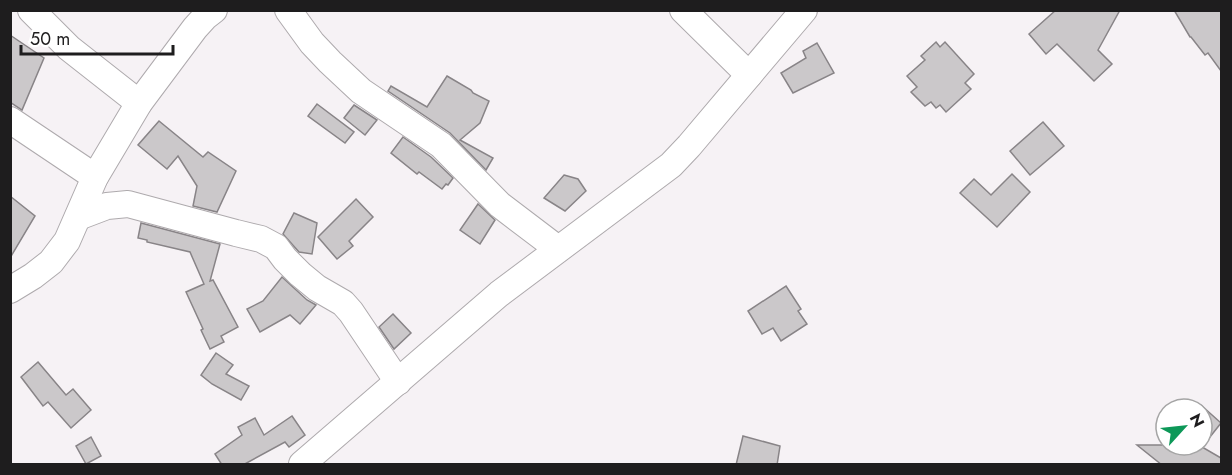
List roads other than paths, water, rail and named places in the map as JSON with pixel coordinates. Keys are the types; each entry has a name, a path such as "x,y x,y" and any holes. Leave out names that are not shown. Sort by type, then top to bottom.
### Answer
{"street":[{"path":"31,10 69,48 139,103"},
{"path":"10,290 51,262 67,241 95,177 139,103 195,28 214,10"},
{"path":"288,10 312,43 361,91 441,145 500,205 558,249"},
{"path":"683,10 749,75"},
{"path":"303,465 499,294 670,165 689,146 804,10"},
{"path":"10,120 95,177"},
{"path":"78,217 107,206 128,204 261,239 276,247 285,259 317,288 343,303 398,382"}]}
